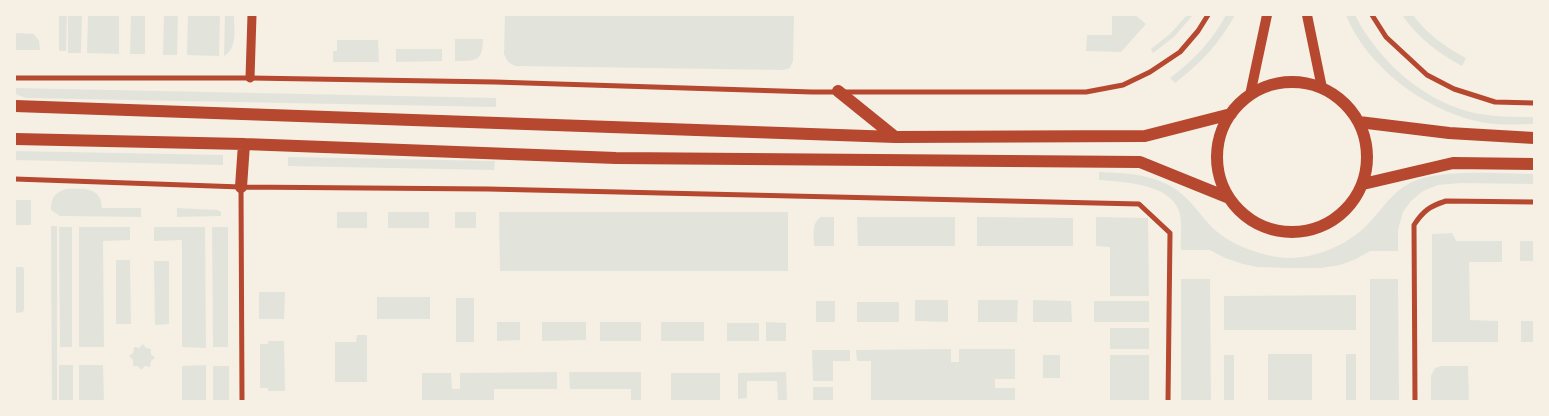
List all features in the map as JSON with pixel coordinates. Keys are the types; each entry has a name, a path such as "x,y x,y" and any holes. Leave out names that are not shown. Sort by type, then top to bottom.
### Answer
{"main road":[{"path":"1250,95 1267,15"},
{"path":"1307,15 1322,88"},
{"path":"1298,83 1322,88 1344,102 1359,122 1367,146 1367,172 1363,184 1341,216 1319,228 1294,233 1268,229 1246,217 1229,198 1220,178 1217,156 1221,134 1231,114 1250,95 1271,85 1298,83"},
{"path":"838,91 895,138"},
{"path":"15,106 895,138 1145,136 1231,114"},
{"path":"1359,122 1449,133 1534,138"},
{"path":"15,139 244,144 616,158 1140,162 1229,198"},
{"path":"241,187 244,144"},
{"path":"1363,184 1453,163 1534,164"}],"street":[{"path":"250,78 252,15"},
{"path":"15,78 250,78 495,82 812,92 1086,92 1123,85 1150,72 1180,52 1198,31 1208,15"},
{"path":"1372,15 1386,37 1427,75 1454,89 1495,102 1534,103"},
{"path":"15,179 241,187 498,189 1140,204 1170,233 1168,401"},
{"path":"241,187 242,401"},
{"path":"1415,401 1414,225 1422,214 1435,205 1446,201 1534,202"}],"shaded area":[{"path":"59,15 67,15 66,51 59,51"},
{"path":"68,15 82,15 81,53 68,53"},
{"path":"88,15 119,15 119,54 87,53"},
{"path":"131,15 145,15 145,54 130,54"},
{"path":"164,15 178,15 177,55 163,55"},
{"path":"188,15 220,15 219,56 187,55"},
{"path":"225,15 234,15 235,32 231,48 224,56"},
{"path":"505,15 794,16 793,61 790,68 783,70 515,66 508,62 504,54"},
{"path":"1112,15 1135,15 1146,24 1121,52 1086,51 1087,35 1112,35"},
{"path":"1187,15 1193,15 1174,37 1153,53 1151,49 1171,33"},
{"path":"1226,15 1235,15 1216,44 1193,68 1175,83 1170,78 1202,50"},
{"path":"1346,15 1355,15 1377,49 1391,65 1423,91 1460,109 1480,114 1534,117 1534,124 1483,123 1456,115 1417,96 1382,68 1367,51 1355,34"},
{"path":"1402,15 1413,15 1437,40 1466,58 1462,66 1429,44"},
{"path":"15,33 34,34 39,41 40,50 15,50"},
{"path":"455,39 483,39 483,47 479,56 473,60 455,61"},
{"path":"337,40 378,40 379,62 333,62 333,51 337,51"},
{"path":"396,49 442,49 442,61 396,62"},
{"path":"15,88 496,98 496,107 26,98 15,94"},
{"path":"15,151 223,155 223,165 15,160"},
{"path":"288,157 495,161 494,170 288,166"},
{"path":"1099,172 1137,175 1164,183 1185,197 1222,236 1240,246 1260,253 1288,258 1320,253 1350,239 1367,225 1397,192 1410,183 1423,178 1437,175 1470,173 1534,174 1534,184 1461,183 1438,185 1423,191 1411,201 1403,212 1398,230 1398,251 1370,251 1340,265 1321,268 1289,268 1258,267 1243,264 1225,258 1210,250 1181,250 1180,216 1174,202 1156,189 1132,183 1099,180"},
{"path":"66,189 85,189 95,192 101,201 102,208 141,208 141,217 60,216 51,210 52,202 56,194"},
{"path":"15,200 31,200 31,225 15,225"},
{"path":"177,208 217,210 221,212 221,216 177,217"},
{"path":"337,212 367,212 367,228 337,228"},
{"path":"388,212 429,212 429,228 388,228"},
{"path":"455,212 476,212 476,228 455,228"},
{"path":"499,212 788,212 788,271 500,271"},
{"path":"821,217 834,217 834,246 814,246 814,226"},
{"path":"857,217 955,217 955,246 858,246"},
{"path":"977,217 1073,218 1073,246 977,246"},
{"path":"1096,217 1148,218 1149,296 1110,296 1110,247 1096,246"},
{"path":"51,226 57,226 57,401 52,401"},
{"path":"59,227 72,227 72,347 60,347"},
{"path":"79,227 130,227 130,240 103,241 104,347 79,347"},
{"path":"154,227 205,227 206,348 182,347 182,240 154,241"},
{"path":"212,227 228,227 228,347 213,347"},
{"path":"1452,233 1456,241 1502,241 1502,262 1469,262 1470,320 1498,321 1498,342 1432,342 1432,234"},
{"path":"1520,241 1534,241 1534,261 1520,261"},
{"path":"116,260 130,260 131,324 116,324"},
{"path":"154,261 169,261 169,324 155,325"},
{"path":"15,267 23,267 24,270 24,309 23,312 15,313"},
{"path":"1181,279 1210,279 1211,401 1181,401"},
{"path":"1370,279 1398,279 1399,401 1370,401"},
{"path":"259,292 285,292 284,319 259,319"},
{"path":"1356,295 1356,330 1224,330 1224,296"},
{"path":"377,297 430,297 430,319 377,319"},
{"path":"456,298 474,298 474,342 456,342"},
{"path":"915,300 948,300 948,322 915,321"},
{"path":"978,300 1018,300 1017,322 978,322"},
{"path":"1033,300 1071,301 1072,322 1033,322"},
{"path":"816,301 835,301 835,322 816,322"},
{"path":"1094,301 1149,301 1149,322 1094,322"},
{"path":"857,302 899,302 899,322 857,322"},
{"path":"1521,321 1534,321 1534,342 1521,342"},
{"path":"497,322 520,322 520,340 497,341"},
{"path":"542,322 586,322 586,340 542,341"},
{"path":"600,322 641,322 641,341 600,341"},
{"path":"661,322 704,322 704,341 661,341"},
{"path":"766,322 786,323 786,341 766,341"},
{"path":"727,323 759,323 759,341 727,341"},
{"path":"1110,328 1149,328 1149,349 1110,349"},
{"path":"357,335 367,335 367,382 335,382 335,342 356,342"},
{"path":"268,341 284,341 285,391 268,391 268,388 260,388 260,344 268,344"},
{"path":"143,344 146,348 151,349 151,354 155,358 151,361 150,367 145,366 141,370 138,366 133,366 133,360 129,356 133,353 134,347 139,348"},
{"path":"951,349 951,362 959,362 959,349 1015,349 1015,379 995,379 995,388 1015,388 1015,401 871,401 871,361 857,361 856,350"},
{"path":"812,350 850,350 850,361 833,361 833,381 813,381"},
{"path":"1268,354 1312,354 1312,401 1268,401"},
{"path":"1346,354 1356,354 1356,401 1346,401"},
{"path":"1043,355 1060,355 1060,378 1043,378"},
{"path":"1110,355 1149,355 1149,401 1110,401"},
{"path":"1224,355 1234,355 1234,401 1224,401"},
{"path":"59,365 73,365 73,401 59,401"},
{"path":"79,365 103,365 104,401 79,401"},
{"path":"206,365 206,401 182,401 182,366"},
{"path":"213,366 229,366 229,401 213,401"},
{"path":"1441,366 1468,366 1469,401 1431,401 1431,376 1435,368"},
{"path":"557,372 557,389 494,389 494,401 422,401 422,373 451,373 452,389 460,389 460,373"},
{"path":"569,372 641,372 641,401 631,401 631,389 570,389"},
{"path":"786,372 787,401 778,401 777,381 747,381 747,398 738,399 738,373"},
{"path":"671,373 720,373 720,401 671,401"},
{"path":"813,387 833,387 833,401 813,401"}]}
